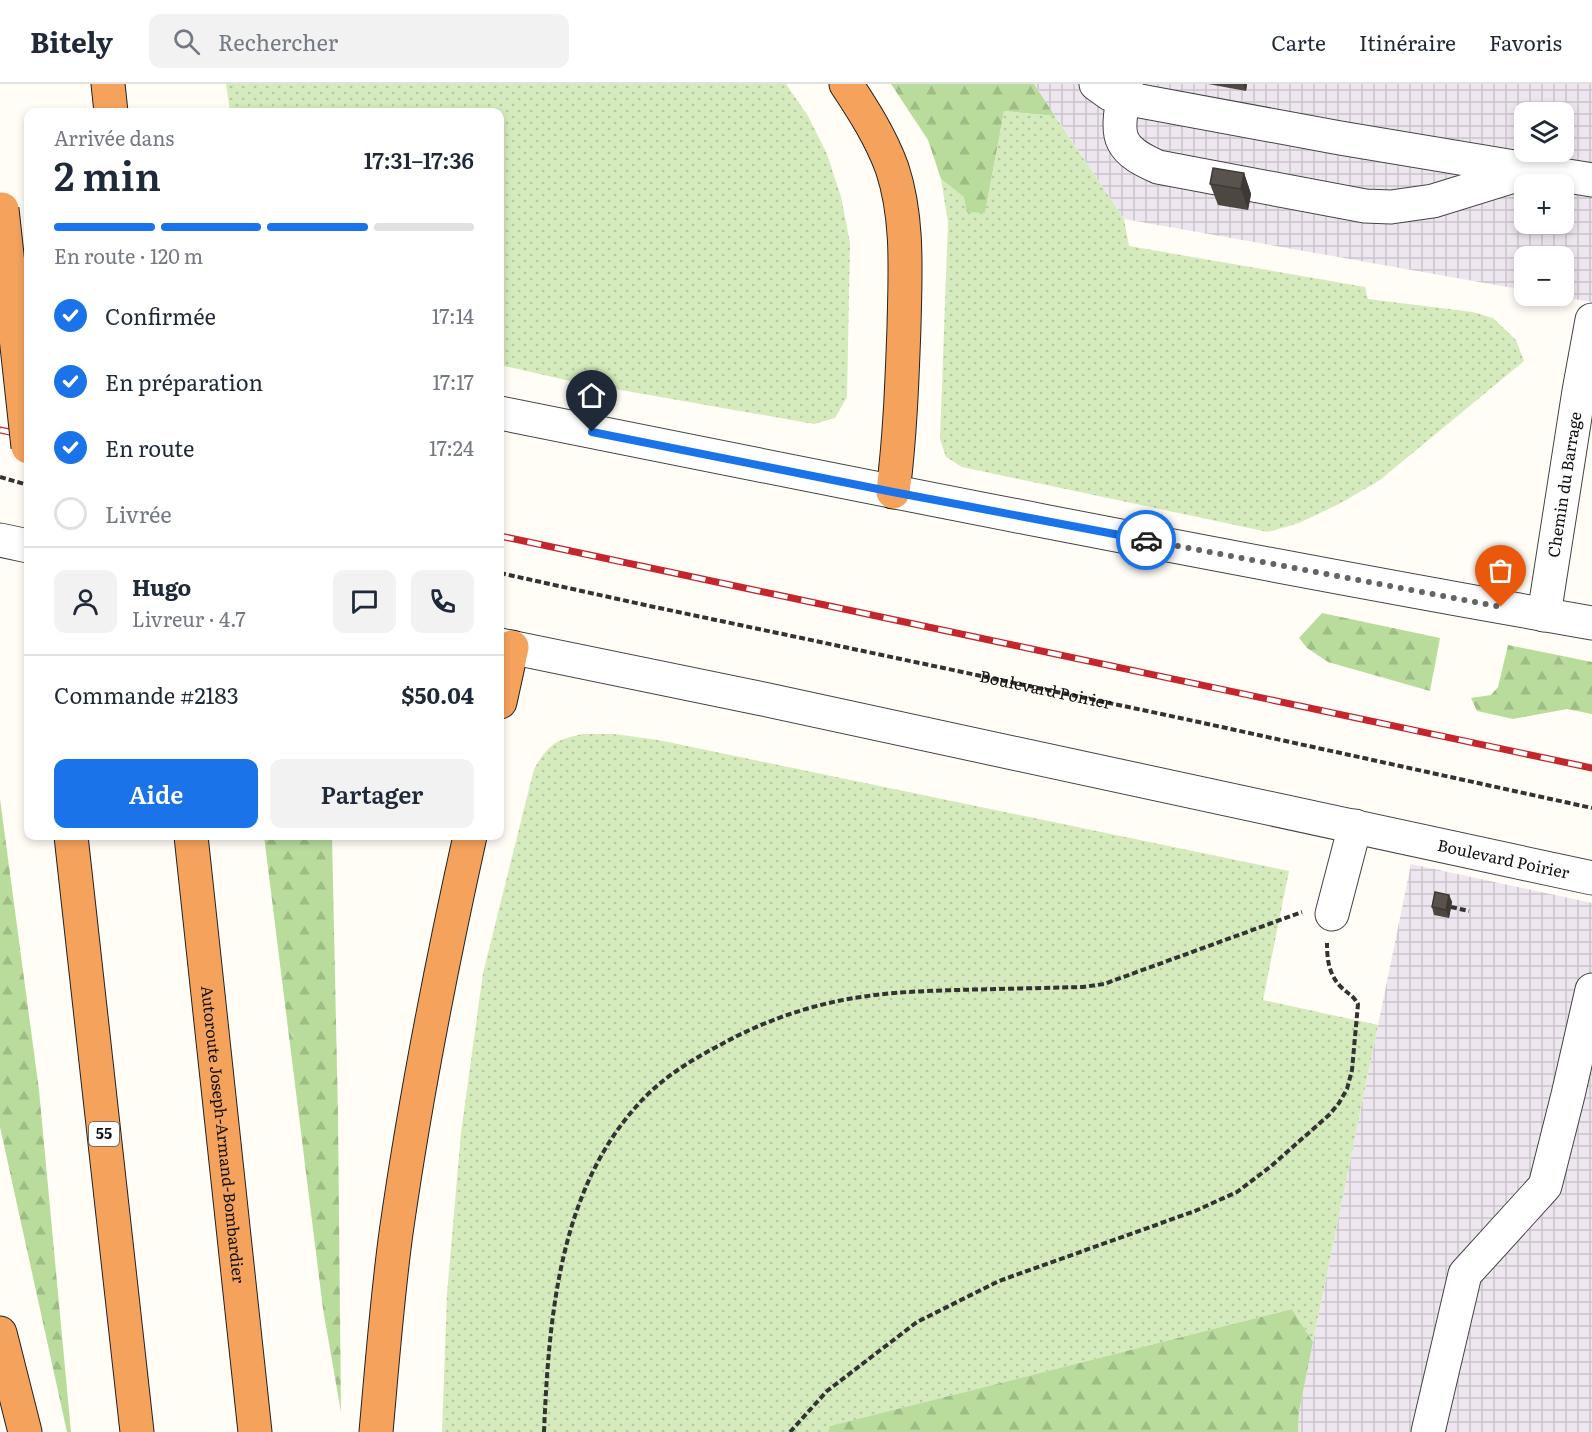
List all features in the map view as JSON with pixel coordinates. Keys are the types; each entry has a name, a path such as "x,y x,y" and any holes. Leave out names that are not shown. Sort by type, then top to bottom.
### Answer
{"highway":[{"path":"108,84 111,108"},
{"path":"846,84 882,143 900,197 904,235 905,293 899,433 893,492"},
{"path":"1,200 24,410"},
{"path":"504,665 506,646"},
{"name":"55","path":"71,840 137,1432"},
{"name":"Autoroute Joseph-Armand-Bombardier","path":"191,840 255,1432"},
{"path":"376,1432 390,1281 402,1191 432,1020 469,840"},
{"path":"0,1333 25,1432"}],"street":[{"path":"1531,170 1433,201 1391,207 1365,206 1158,166 1142,160 1123,141 1115,89 1340,138 1592,180"},
{"path":"0,309 24,314"},
{"name":"Chemin du Barrage","path":"1544,615 1592,320"},
{"path":"504,414 893,492 1592,623"},
{"path":"0,540 24,545"},
{"name":"Boulevard Poirier","path":"506,646 1592,878"},
{"path":"1332,914 1355,826"},
{"path":"1428,1432 1465,1274 1545,1186 1592,990"}],"path":[{"path":"0,477 24,484"},
{"name":"Boulevard Poirier","path":"504,574 1592,808"},
{"path":"1451,907 1469,911"},
{"path":"544,1432 547,1365 556,1289 569,1235 584,1192 598,1161 617,1130 646,1096 680,1068 738,1035 775,1019 814,1007 859,997 901,992 1083,987 1104,984 1301,912 1312,910 1332,914 1327,962 1332,977 1353,996 1358,1004 1352,1070 1347,1089 1329,1115 1270,1167 1237,1192 1195,1211 999,1281 917,1322 826,1391 790,1432"}],"shaded area":[{"path":"1034,84 1592,84 1592,302 1574,299 1574,246 1514,246 1514,288 1124,219"},
{"path":"1411,864 1592,903 1592,1432 1298,1432 1299,1412"}],"green space":[{"path":"226,84 786,84 808,116 827,154 841,197 850,243 847,397 835,418 814,424 570,381 504,366 504,108 229,108"},
{"path":"891,84 1034,84 1055,116 1004,111 985,213 967,212 964,197 941,179 928,140"},
{"path":"1004,111 1055,116 1124,219 1129,246 1365,287 1368,299 1473,312 1493,318 1516,340 1524,361 1380,480 1339,504 1299,523 1268,532 962,467 946,457 940,439 948,222 941,179 985,213"},
{"path":"1322,613 1440,638 1430,691 1328,662 1307,648 1299,638"},
{"path":"1508,645 1592,662 1592,714 1567,709 1513,719 1477,711 1471,698 1491,695 1498,687"},
{"path":"583,734 614,734 658,740 1289,871 1263,1000 1378,1025 1313,1342 1292,1309 831,1426 828,1432 442,1432 447,1294 461,1133 483,973 534,769 554,744"},
{"path":"0,799 39,1090 71,1432 67,1432 0,1127"},
{"path":"264,840 332,840 341,1412 323,1309"},
{"path":"1292,1309 1313,1342 1299,1412 1298,1432 828,1432 830,1426"}],"building":[{"path":"1213,168 1244,173 1241,189 1210,184"},
{"path":"1435,892 1449,895 1446,910 1432,907"}],"railway":[{"path":"0,430 24,435"},
{"path":"504,537 1592,768"}],"way so far":[{"path":"1146,540 1501,607"}],"route":[{"path":"592,432 1146,540"}]}
